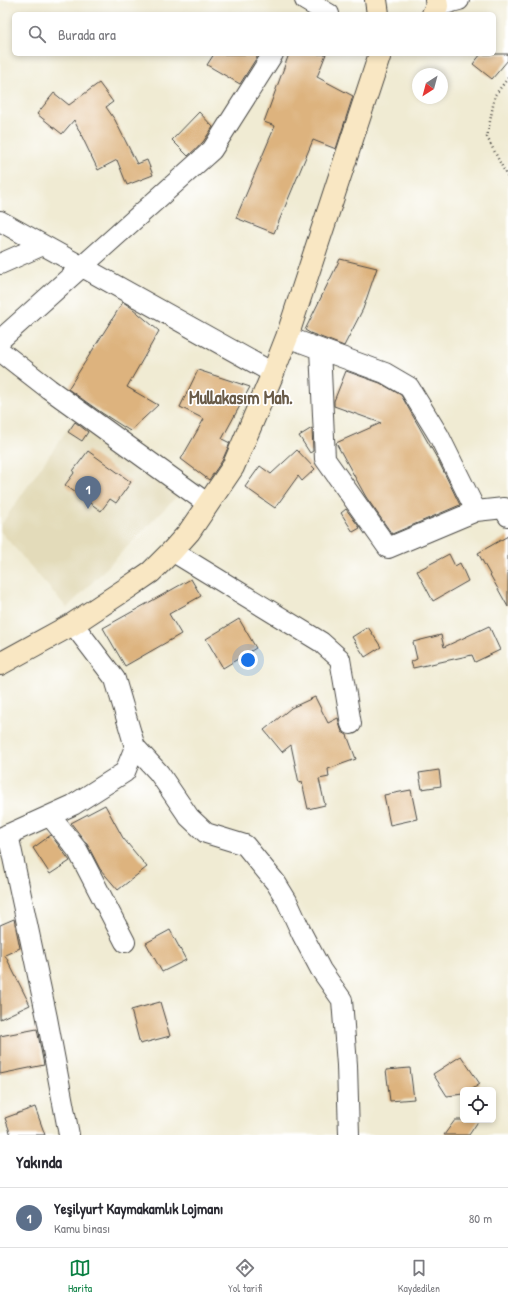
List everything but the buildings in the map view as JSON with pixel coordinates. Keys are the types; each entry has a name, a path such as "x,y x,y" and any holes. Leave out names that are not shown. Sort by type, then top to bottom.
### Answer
{"main road":[{"path":"376,0 378,12"},
{"path":"0,664 73,624 151,572 188,532 233,467 287,337 379,56"}],"street":[{"path":"435,7 459,0"},
{"path":"303,5 323,12"},
{"path":"0,340 80,266 212,150 272,56"},
{"path":"0,221 273,373"},
{"path":"0,264 43,245"},
{"path":"287,337 385,373 409,387 439,436 476,511"},
{"path":"320,349 325,459 388,548 476,511 504,508 508,516"},
{"path":"0,351 49,389 208,504"},
{"path":"172,551 321,642 340,659 351,724"},
{"path":"73,624 115,679 135,747 159,773 190,817 206,833 246,845 276,883 287,901 318,964 342,1000 348,1065 349,1135"},
{"path":"69,1135 47,1018 4,836 73,805 125,772 135,747"},
{"path":"50,816 78,851 125,942"}],"path":[{"path":"508,78 495,94 487,137 508,178"}],"shaded area":[{"path":"76,417 181,492 67,608 0,531 0,526"}],"place":[{"name":"Yeşilyurt Kaymakamlık Lojmanı","path":"88,509"}],"district":[{"name":"Mullakasım Mah.","path":"241,397"}]}
